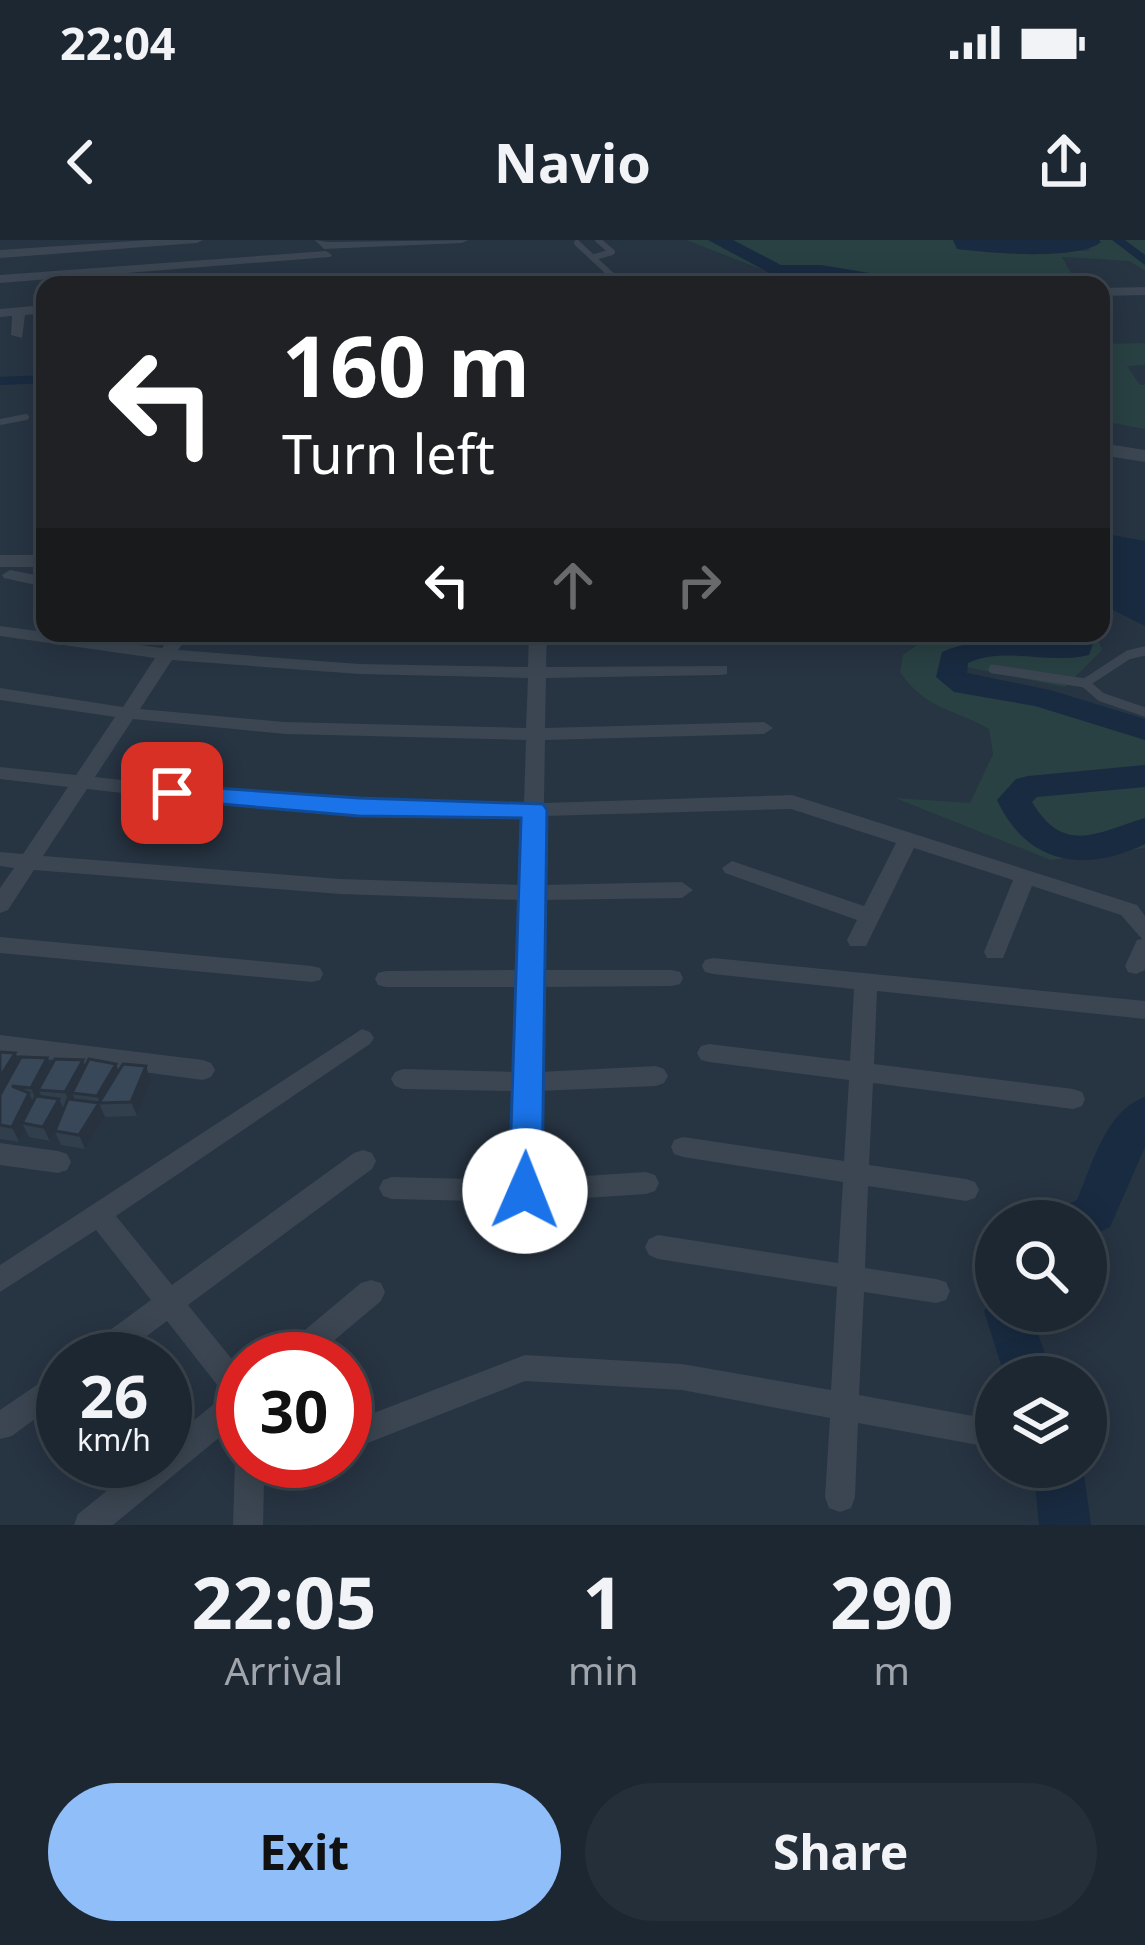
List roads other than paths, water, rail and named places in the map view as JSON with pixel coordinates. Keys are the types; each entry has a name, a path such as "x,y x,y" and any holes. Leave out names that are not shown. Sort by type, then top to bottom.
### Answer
{"street":[{"path":"0,254 94,243 196,240"},
{"path":"255,240 267,276"},
{"path":"321,240 324,246 462,240"},
{"path":"87,276 94,243"},
{"path":"114,276 326,255"},
{"path":"0,279 36,279"},
{"path":"1110,289 1145,291"},
{"path":"0,310 36,307"},
{"path":"0,310 36,308"},
{"path":"17,335 19,311"},
{"path":"1110,451 1145,457"},
{"path":"5,568 36,563"},
{"path":"5,568 36,579"},
{"path":"0,631 36,636"},
{"path":"73,642 166,656 389,672 721,670"},
{"path":"0,905 175,642"},
{"path":"525,1191 538,642"},
{"path":"0,694 128,712 347,731 536,734 764,728"},
{"path":"0,772 80,784 359,807 534,810 792,802 1129,910 1145,932"},
{"path":"858,940 908,839"},
{"path":"0,860 244,883 532,894 682,890"},
{"path":"732,868 870,916"},
{"path":"995,952 1024,877"},
{"path":"0,945 312,974"},
{"path":"713,966 1145,1010"},
{"path":"386,979 672,978"},
{"path":"840,1497 866,982"},
{"path":"0,1280 362,1038"},
{"path":"0,1044 203,1070"},
{"path":"709,1053 1073,1099"},
{"path":"403,1079 528,1082 656,1076"},
{"path":"683,1147 966,1190"},
{"path":"0,1154 58,1162"},
{"path":"130,1332 363,1161"},
{"path":"392,1188 525,1191 646,1183"},
{"path":"99,1214 216,1365"},
{"path":"658,1247 936,1291"},
{"path":"323,1332 371,1292"},
{"path":"372,1427 525,1367 682,1377 975,1430"},
{"path":"2,1426 36,1401"},
{"path":"89,1525 216,1421"},
{"path":"248,1525 249,1488"}],"lane":[{"path":"595,257 612,252 598,240"},
{"path":"577,243 611,276"},
{"path":"0,422 26,417"},
{"path":"1085,683 1128,655 1145,651"},
{"path":"992,669 1085,683 1101,697 1145,712"}],"water":[{"path":"953,240 1101,242 1073,252 1032,254 957,249"},
{"path":"1110,535 1145,541 1145,626 1110,608"}],"waterway":[{"path":"718,240 777,271 851,276"},
{"path":"1118,240 1145,261"},
{"path":"0,381 36,379"},
{"path":"1080,642 1078,649 969,651 953,658 951,677 965,685 1039,697 1145,730"},
{"path":"1145,776 1028,787 1014,800 1034,829 1079,849 1111,845 1145,830"},
{"path":"1099,1200 1121,1147 1145,1114"},
{"path":"1014,1332 1022,1356"},
{"path":"1061,1488 1065,1525"}]}
